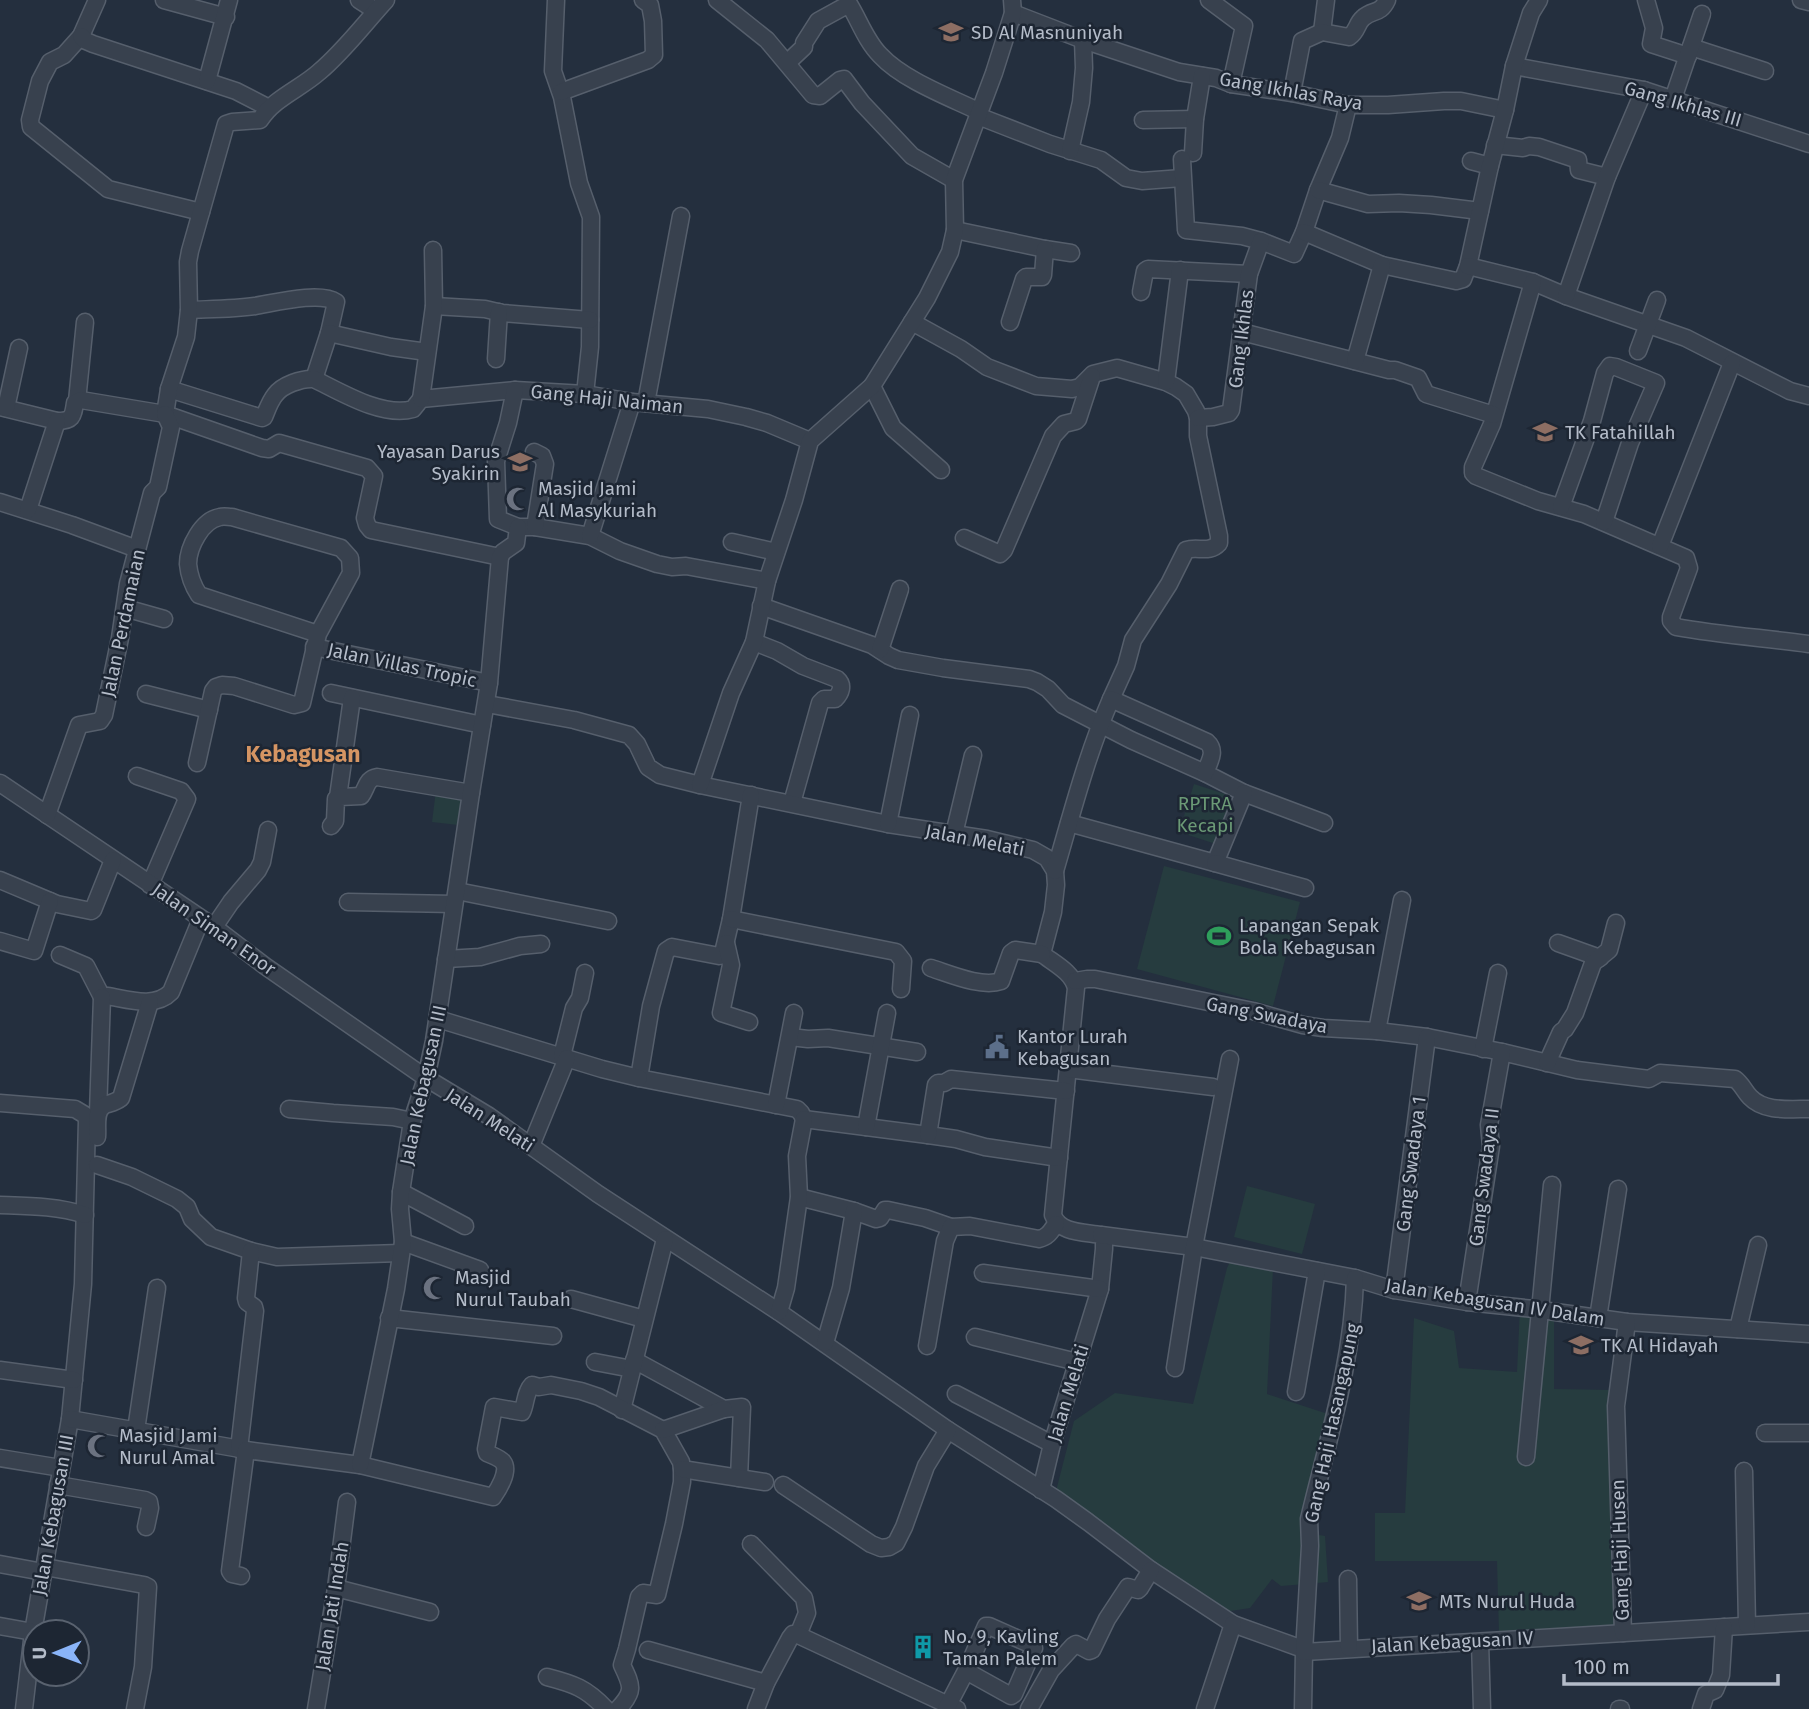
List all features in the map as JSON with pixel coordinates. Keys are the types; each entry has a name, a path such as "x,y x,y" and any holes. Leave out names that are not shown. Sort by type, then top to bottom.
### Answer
{"street":[{"path":"97,0 81,36 64,55 50,62 40,81 30,120 31,127 108,189 201,212"},
{"path":"164,0 226,17"},
{"path":"207,81 229,0"},
{"path":"81,36 93,44 236,91 265,112 332,62 381,6 359,0"},
{"path":"556,0 554,71 571,136 579,183 591,217 590,320 584,394"},
{"path":"717,0 767,40 815,96 820,96 840,79 844,79 862,103 912,156 954,180"},
{"path":"1209,0 1244,26 1231,83"},
{"path":"1322,32 1326,0"},
{"path":"1292,93 1302,41 1322,32 1349,37 1364,17 1381,10 1387,0"},
{"path":"1304,232 1382,265 1455,281 1463,279 1514,66 1531,13 1539,0"},
{"path":"1646,0 1654,28 1651,44 1765,71"},
{"path":"561,92 648,60 654,55 651,2"},
{"path":"1795,2 1809,2"},
{"path":"787,63 804,47 818,21 851,4 867,37 880,55 908,77 979,114 1070,151 1101,160 1126,178 1142,181 1182,178"},
{"path":"700,785 731,693 754,642 767,581 810,441 867,391 927,298 950,252 955,230 954,180 994,73 1012,7"},
{"name":"Gang Ikhlas Raya","path":"1012,7 1083,40 1180,72 1231,83 1348,105 1461,101 1505,110"},
{"path":"1673,99 1702,14"},
{"path":"1070,151 1082,102 1083,40"},
{"name":"Gang Ikhlas III","path":"1514,66 1644,90 1809,144"},
{"path":"1202,76 1182,178 1185,230 1242,236 1292,254 1296,253 1340,138 1348,105"},
{"path":"1566,296 1607,177 1644,90"},
{"name":"Jalan Perdamaian","path":"47,815 79,725 100,721 104,715 128,584 152,493 158,487 171,427 165,414 169,388 186,337 189,310 188,262 226,124 265,112"},
{"path":"1143,120 1195,119"},
{"path":"1495,145 1539,147 1578,160 1579,170 1607,177"},
{"path":"1471,161 1490,166"},
{"path":"1318,190 1368,204 1399,203 1480,211"},
{"path":"590,536 639,403 681,216"},
{"path":"955,230 1045,250 1071,253"},
{"name":"Gang Ikhlas","path":"1198,418 1230,412 1250,274 1261,241"},
{"path":"421,398 434,306 433,250"},
{"path":"1010,322 1024,279 1043,275 1045,250"},
{"path":"1355,360 1382,265"},
{"path":"1468,266 1533,282 1686,338 1790,391 1809,396"},
{"name":"Gang Ikhlas","path":"1141,292 1145,271 1148,269 1250,274"},
{"path":"1166,382 1180,270"},
{"path":"1533,282 1492,424 1473,473 1538,501 1584,514 1686,558 1689,568 1671,617 1676,627 1809,645"},
{"path":"169,388 264,417 280,389 305,378 314,379 336,302 331,299 293,298 254,306 189,310"},
{"path":"1638,351 1657,300"},
{"path":"434,306 590,320"},
{"path":"496,359 499,312"},
{"path":"19,348 3,408 57,421 66,420 74,415 77,401 85,322"},
{"path":"912,322 987,367 1037,386 1072,389 1080,387 1093,374 1117,368 1166,382 1186,394 1198,418 1198,436 1219,543 1215,548 1186,550 1169,584 1133,640 1126,666 1100,725 1055,871 1053,912 1042,954"},
{"path":"1241,332 1395,370 1416,377 1426,394 1494,415"},
{"path":"329,333 427,352"},
{"path":"1660,547 1732,363"},
{"path":"1561,507 1592,421 1605,373 1611,366 1616,367 1656,383 1630,443 1604,522"},
{"path":"506,374 510,391 508,422 496,461 497,516 500,521 518,527 535,527 590,536 620,551 657,564 686,566 767,581"},
{"path":"964,538 1000,554 1053,436 1065,424 1078,419 1093,374"},
{"name":"Gang Haji Naiman","path":"314,379 370,405 400,412 413,409 421,398 510,391 584,394 639,403 708,409 767,423 810,441"},
{"path":"867,391 893,428 941,470"},
{"path":"77,401 165,414 262,449 269,449 279,443 367,468 374,476 365,518 371,530 500,557 516,543 518,527"},
{"path":"28,510 57,421"},
{"path":"534,453 542,456 545,464 535,527"},
{"path":"0,502 137,549"},
{"path":"197,762 216,687 234,686 293,705 302,703 316,640 351,573 350,558 341,548 232,517 220,517 197,535 189,552 188,566 199,595 316,640"},
{"path":"732,542 776,552"},
{"name":"Jalan Kebagusan III","path":"360,1465 396,1289 402,1247 401,1192 412,1121 426,1078 438,1019 489,683 500,557"},
{"path":"880,650 900,589"},
{"path":"761,606 872,645 898,660 1037,682 1063,705 1100,725 1244,793 1324,823"},
{"path":"125,608 164,619"},
{"name":"Jalan Villas Tropic","path":"316,640 489,683"},
{"path":"754,642 836,679 842,686 840,695 835,699 824,699 820,703 792,803"},
{"path":"331,693 482,726"},
{"path":"146,694 209,710"},
{"path":"331,826 335,821 335,801 338,797 352,698"},
{"path":"1111,699 1207,742 1212,748 1212,754 1205,773"},
{"name":"Jalan Melati","path":"486,704 574,720 629,735 637,744 645,763 660,775 888,824 987,839 1033,850 1047,858 1055,871"},
{"path":"888,824 910,715"},
{"path":"954,834 973,755"},
{"path":"137,776 181,791 187,799 150,885"},
{"path":"338,797 361,796 368,780 377,777 471,793"},
{"name":"Jalan Siman Enor","path":"0,783 207,923 426,1078"},
{"path":"1215,863 1244,793"},
{"path":"639,1078 651,1006 666,951 672,947 719,956 723,953 751,795"},
{"path":"1069,823 1305,888"},
{"path":"102,997 150,1002 166,998 207,923 232,902 258,870 268,830"},
{"path":"0,880 50,901 88,911 93,910 113,860"},
{"path":"348,902 456,897 608,921"},
{"path":"1377,1031 1402,900"},
{"path":"0,941 34,951 50,901"},
{"path":"731,919 896,952 903,961 901,989"},
{"path":"1546,1063 1561,1032 1566,1029 1575,1013 1593,963 1609,950 1616,923"},
{"path":"726,943 731,965 721,1013 749,1022"},
{"path":"1558,943 1600,958"},
{"path":"446,959 480,957 520,946 541,944"},
{"path":"931,968 994,984 1001,981 1011,953 1015,950 1042,954 1075,981 1077,995 1053,1215 1056,1224 1063,1228 1101,1235"},
{"path":"60,955 86,966 102,997 94,1218 90,1266 83,1284"},
{"path":"531,1146 565,1057 574,1008 580,998 585,973"},
{"path":"1483,1049 1498,973"},
{"name":"Gang Swadaya","path":"1075,981 1095,979 1253,1011 1303,1025 1427,1037 1577,1070 1649,1079 1660,1073 1735,1080 1763,1107 1809,1109"},
{"path":"97,1114 104,1106 121,1098 150,1002"},
{"path":"776,1105 794,1013"},
{"path":"866,1127 887,1013"},
{"path":"438,1019 601,1069 802,1112 804,1119 797,1156 799,1198 786,1287 779,1312"},
{"path":"790,1037 828,1038 917,1052"},
{"name":"Gang Swadaya 1","path":"1394,1290 1427,1037"},
{"name":"Gang Swadaya II","path":"1467,1302 1491,1146 1489,1125 1502,1052"},
{"path":"1174,1368 1230,1059"},
{"path":"1068,1069 1213,1087"},
{"name":"Jalan Melati","path":"426,1078 489,1116 598,1194 825,1342 948,1430 1088,1522 1151,1570"},
{"path":"928,1135 938,1083 951,1079 1066,1091"},
{"name":"Jalan Kebagusan III","path":"0,1103 68,1108 80,1111 87,1120 83,1284 70,1419 35,1618"},
{"path":"289,1108 412,1121"},
{"path":"804,1119 956,1139 985,1147 1059,1158"},
{"path":"97,1165 132,1177 177,1199 187,1207 192,1219 211,1237 251,1251 278,1257 402,1247 480,1270"},
{"path":"1526,1457 1552,1185"},
{"path":"1598,1318 1618,1189"},
{"path":"401,1192 465,1226"},
{"path":"799,1198 876,1219 880,1218 885,1210 891,1210 951,1227 970,1226 1039,1238 1048,1235 1056,1224"},
{"path":"0,1205 49,1207 85,1215"},
{"path":"825,1342 841,1289 854,1211"},
{"path":"927,1346 945,1241 951,1227"},
{"name":"Jalan Melati","path":"1041,1490 1052,1444 1100,1289 1104,1249 1101,1235"},
{"name":"Jalan Kebagusan IV Dalam","path":"1101,1235 1194,1247 1355,1278 1394,1290 1467,1302 1627,1322 1809,1334"},
{"path":"622,1410 665,1239"},
{"path":"1738,1329 1758,1245"},
{"path":"241,1576 230,1571 255,1311 246,1298 251,1251"},
{"path":"1296,1392 1317,1271"},
{"path":"983,1273 1100,1289"},
{"name":"Gang Haji Hasangapung","path":"1304,1652 1309,1519 1346,1362 1354,1310 1355,1278"},
{"path":"136,1430 157,1288"},
{"path":"571,1299 644,1319"},
{"path":"389,1318 553,1336"},
{"name":"Gang Haji Husen","path":"1623,1633 1616,1406 1627,1322"},
{"path":"975,1337 1077,1362"},
{"path":"595,1362 633,1365 724,1409"},
{"path":"0,1370 74,1380"},
{"path":"70,1419 243,1449 360,1465 493,1497 505,1471 502,1461 487,1453 486,1449 494,1407 522,1412 532,1385 549,1385 599,1397 663,1430 681,1462 682,1482 657,1595 642,1592 639,1597 622,1665 631,1681 631,1689 618,1709"},
{"path":"956,1394 1052,1444"},
{"path":"663,1430 724,1409 742,1407 740,1478"},
{"path":"783,1485 871,1545 889,1547 896,1543 926,1466 948,1430"},
{"path":"1765,1433 1809,1433"},
{"path":"0,1458 61,1468"},
{"path":"682,1469 765,1482"},
{"path":"1744,1471 1747,1625"},
{"path":"58,1485 145,1500 149,1502 150,1508 145,1527"},
{"name":"Jalan Jati Indah","path":"316,1709 347,1503"},
{"path":"751,1544 804,1598 807,1613 798,1635"},
{"path":"0,1564 144,1584 148,1587 142,1667 135,1709"},
{"path":"1029,1709 1051,1670 1076,1644 1092,1650 1121,1596 1128,1587 1138,1590 1151,1570 1233,1623 1292,1644 1304,1652 1303,1709"},
{"path":"1348,1579 1349,1648"},
{"path":"336,1588 430,1612"},
{"name":"Jalan Kebagusan IV","path":"1304,1652 1809,1622"},
{"path":"1205,1709 1233,1623"},
{"path":"0,1626 21,1630"},
{"path":"755,1709 793,1634 951,1708 966,1671 986,1626 1034,1648 1011,1696 966,1671"},
{"path":"1701,1709 1706,1694 1715,1690 1721,1675 1724,1626"},
{"path":"1480,1642 1482,1709"},
{"path":"648,1650 766,1683"},
{"path":"547,1677 576,1685 606,1709"},
{"name":"Jalan Kebagusan III","path":"24,1709 26,1688"}],"green space":[{"name":"RPTRA Kecapi","path":"1194,784 1231,796 1216,844 1179,832"},
{"path":"436,790 462,793 458,825 432,822"},
{"name":"Lapangan Sepak Bola Kebagusan","path":"1164,866 1300,902 1273,1006 1137,969"},
{"path":"1247,1186 1315,1204 1302,1254 1234,1237"},
{"path":"1232,1258 1273,1268 1267,1394 1331,1415 1328,1481 1307,1533 1325,1536 1328,1582 1281,1586 1272,1579 1250,1608 1224,1612 1056,1491 1074,1421 1115,1393 1193,1404 1227,1268"},
{"path":"1520,1308 1554,1314 1554,1389 1613,1390 1614,1627 1499,1634 1497,1561 1375,1561 1375,1513 1405,1513 1414,1318 1454,1331 1459,1368 1517,1372"}],"place":[{"name":"SD Al Masnuniyah","path":"951,32"},
{"name":"TK Fatahillah","path":"1545,432"},
{"name":"Yayasan Darus Syakirin","path":"520,462"},
{"name":"Masjid Jami Al Masykuriah","path":"518,499"},
{"name":"Lapangan Sepak Bola Kebagusan","path":"1219,936"},
{"name":"Kantor Lurah Kebagusan","path":"997,1047"},
{"name":"Masjid Nurul Taubah","path":"435,1288"},
{"name":"TK Al Hidayah","path":"1581,1345"},
{"name":"Masjid Jami Nurul Amal","path":"99,1446"},
{"name":"MTs Nurul Huda","path":"1419,1601"},
{"name":"No. 9, Kavling Taman Palem","path":"923,1647"}],"district":[{"name":"Kebagusan","path":"303,754"}]}
